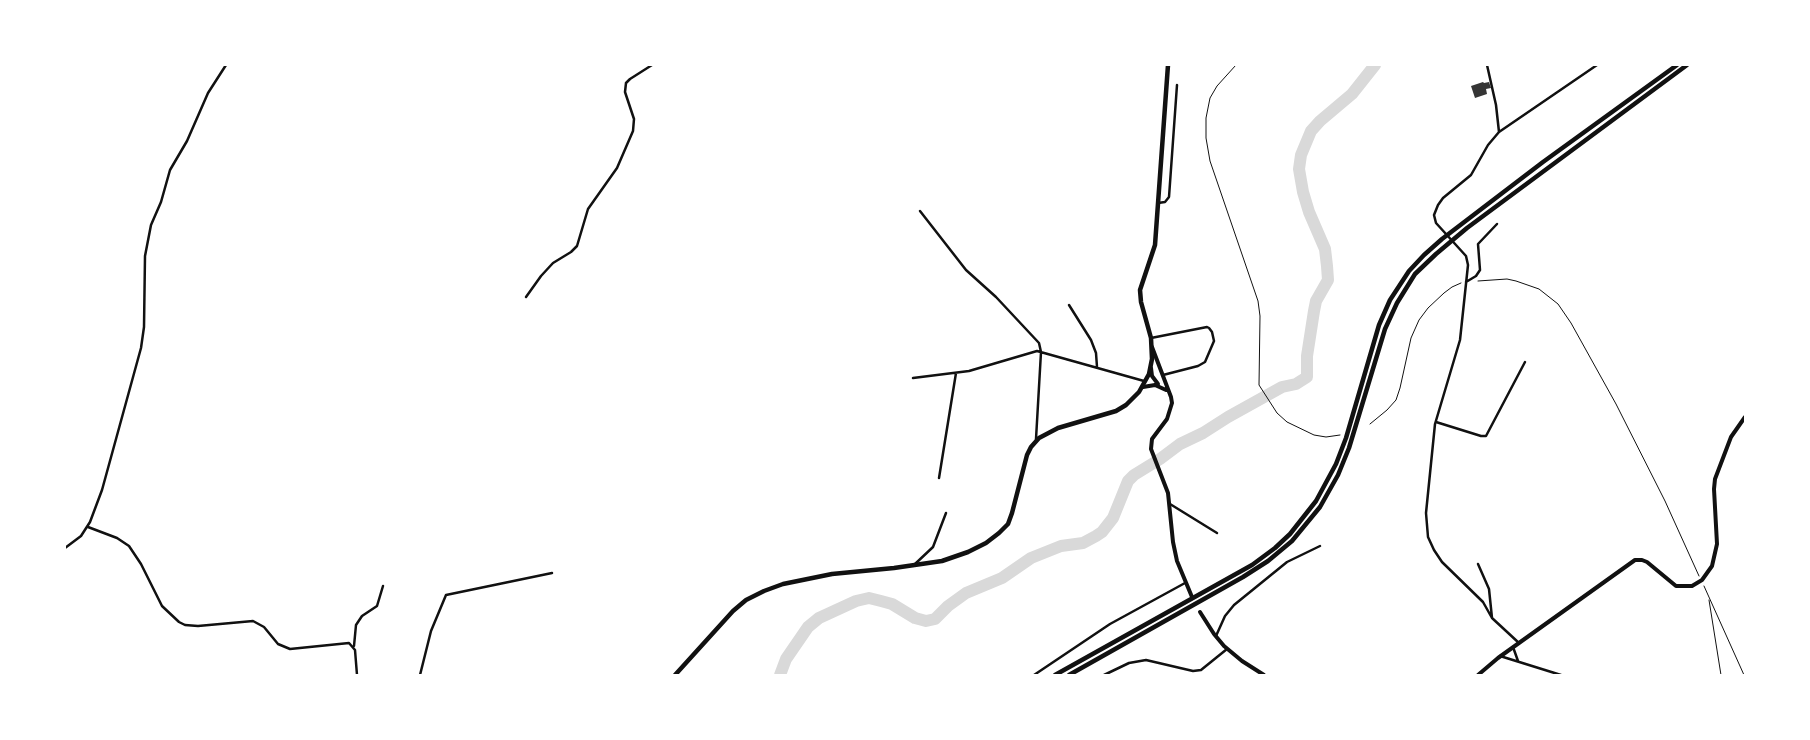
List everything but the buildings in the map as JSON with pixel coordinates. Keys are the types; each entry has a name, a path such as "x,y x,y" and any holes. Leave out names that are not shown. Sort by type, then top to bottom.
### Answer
{"main road":[{"path":"675,675 732,611 746,600 764,590 832,574 913,566 942,561 968,552 994,538 1004,529 1012,513 1027,455 1036,441 1054,429 1098,417 1121,408 1131,401 1143,387 1151,366 1152,347 1140,290 1154,250 1168,65"},
{"path":"1054,675 1252,565 1290,534 1316,501 1336,464 1346,438 1379,325 1408,271 1449,234 1543,162 1677,65"},
{"path":"1069,675 1243,577 1268,561 1292,541 1320,507 1340,470 1385,329 1397,303 1415,274 1467,228 1688,65"}],"street":[{"path":"526,297 553,263 577,246 588,209 617,168 633,131 634,119 625,92 626,83 652,65"},
{"path":"1487,65 1500,132"},
{"path":"1519,643 1492,618 1483,602 1440,560 1428,537 1426,514 1435,421 1460,340 1468,263 1465,255 1435,222 1434,215 1439,203 1447,194 1471,175 1484,151 1500,132 1597,65"},
{"path":"65,548 78,540 88,528 102,490 142,343 145,256 149,230 162,200 172,168 187,141 208,93 225,67"},
{"path":"1158,203 1165,202 1169,198 1177,85"},
{"path":"920,211 966,270 996,297 1035,337 1040,346 1036,441"},
{"path":"1466,282 1476,276 1480,270 1478,244 1498,224"},
{"path":"1069,305 1091,340 1096,355 1097,368"},
{"path":"1151,338 1207,327 1212,332 1214,341 1205,362 1198,366 1162,376"},
{"path":"1152,347 1172,400 1172,407 1167,419 1151,441 1151,449 1167,489 1174,549 1185,584 1192,597"},
{"path":"913,378 985,368 1031,352 1041,352 1146,381 1152,376 1158,375 1165,383"},
{"path":"1435,421 1486,436 1525,362"},
{"path":"1151,366 1152,376 1155,381 1168,391"},
{"path":"938,478 956,373"},
{"path":"1143,387 1152,384 1163,388"},
{"path":"1478,675 1500,656 1637,560 1646,562 1672,585 1684,587 1694,585 1703,579 1712,566 1718,541 1715,479 1731,437 1745,417"},
{"path":"1170,504 1217,533"},
{"path":"913,566 932,547 946,513"},
{"path":"88,528 111,534 129,546 138,557 162,606 185,625 198,626 253,621 264,627 278,644 290,649 345,642 354,646"},
{"path":"1216,637 1225,616 1234,605 1287,562 1320,546"},
{"path":"1478,564 1489,589 1492,618"},
{"path":"420,675 431,631 446,595 552,572"},
{"path":"1034,675 1106,627 1185,584"},
{"path":"358,675 354,646 356,625 362,616 377,606 383,586"},
{"path":"1200,612 1216,637 1227,649 1264,675"},
{"path":"1513,647 1514,655 1518,662"},
{"path":"1104,675 1129,663 1146,660 1193,671 1201,670 1227,649"},
{"path":"1500,656 1561,675"}],"path":[{"path":"1236,65 1217,86 1210,98 1206,114 1206,138 1210,160 1258,301 1260,316 1258,381 1274,408 1287,422 1314,435 1326,437 1345,435"},
{"path":"1370,424 1388,410 1396,400 1411,338 1421,317 1447,290 1454,285 1466,282 1513,280 1539,289 1558,304 1571,323 1616,404 1703,579 1708,597 1721,675"},
{"path":"1708,597 1744,675"}],"waterway":[{"path":"780,675 786,659 808,627 819,618 856,601 869,598 892,604 915,618 926,621 935,619 948,606 966,593 1002,578 1031,558 1061,546 1083,543 1096,536 1102,532 1113,518 1128,481 1134,475 1180,444 1203,433 1282,387 1296,384 1307,377 1307,356 1316,301 1328,280 1325,249 1309,212 1303,192 1299,169 1301,155 1311,131 1352,94 1375,65"}]}
